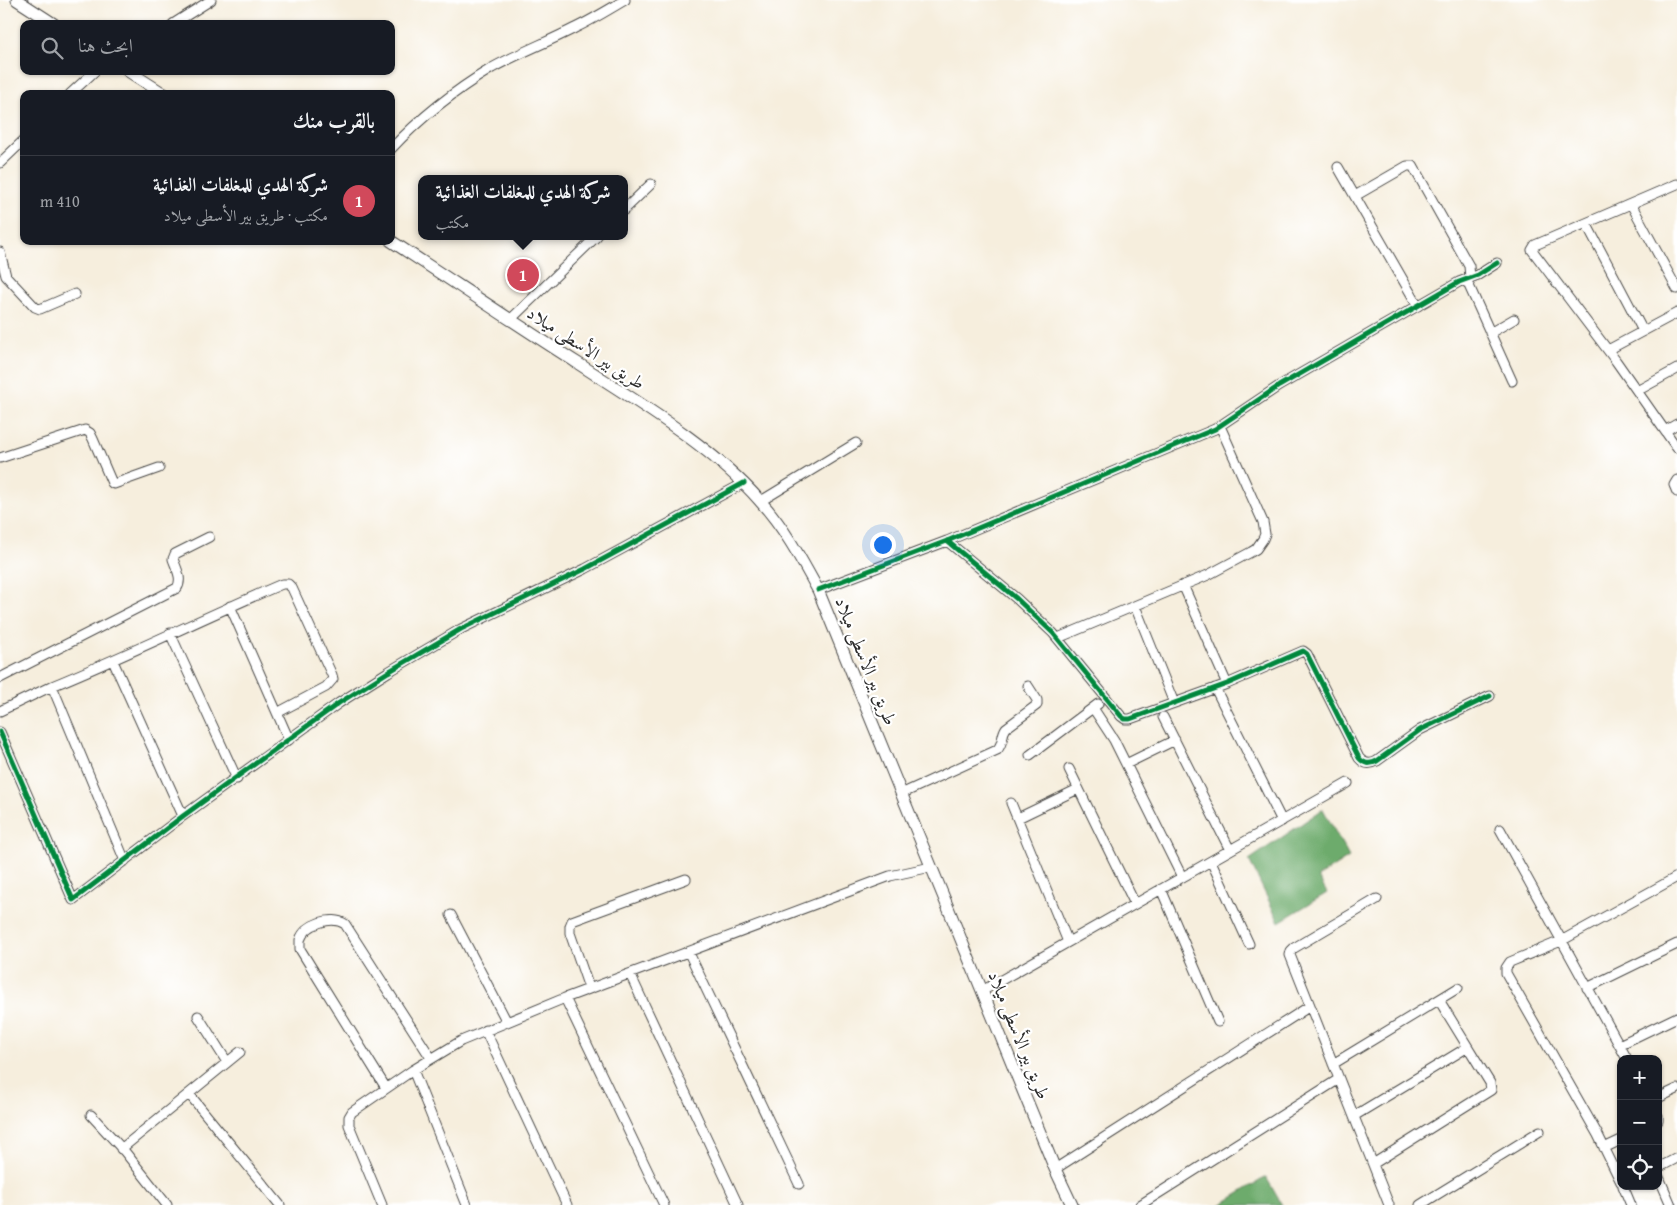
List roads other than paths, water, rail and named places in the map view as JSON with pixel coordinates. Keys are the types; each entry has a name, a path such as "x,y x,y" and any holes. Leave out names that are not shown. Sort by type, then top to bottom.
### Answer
{"main road":[{"path":"17,0 48,20"},
{"path":"134,75 158,90"},
{"name":"طريق بير الأسطى ميلاد","path":"395,244 682,433 744,483 761,501 792,544 818,590 1054,1169 1072,1205"}],"street":[{"path":"179,20 211,0"},
{"path":"395,145 413,125 439,103 467,84 501,64 575,28 625,0"},
{"path":"74,90 91,75"},
{"path":"0,163 20,144"},
{"path":"1355,196 1406,166 1412,166 1469,266 1468,278 1512,381"},
{"path":"1338,167 1418,306"},
{"path":"628,206 651,184"},
{"path":"1677,184 1535,245 1532,250 1608,350 1677,448"},
{"path":"1631,204 1677,289"},
{"path":"1586,223 1644,331"},
{"path":"510,319 593,240"},
{"path":"0,252 6,276 35,307 40,309 75,294"},
{"path":"818,590 947,541 1220,426 1279,386 1497,263"},
{"path":"1608,350 1677,313"},
{"path":"1490,332 1514,319"},
{"path":"1637,391 1677,369"},
{"path":"1665,431 1677,424"},
{"path":"1058,638 1208,575 1260,545 1265,534 1263,522 1220,426"},
{"path":"0,458 85,430 94,438 112,483 114,484 159,468"},
{"path":"761,501 856,443"},
{"path":"1677,480 1674,485 1677,492"},
{"path":"0,732 73,900 183,816 237,779 339,703 436,643 593,565 744,483"},
{"path":"0,678 177,588 180,585 180,579 173,559 175,554 210,538"},
{"path":"947,541 1016,599 1058,638 1122,718 1130,719 1227,684 1300,651 1305,651 1359,758 1370,764 1420,730 1490,696"},
{"path":"0,710 282,584 290,585 333,679 326,687 277,713"},
{"path":"1183,585 1227,684"},
{"path":"230,606 289,740"},
{"path":"1135,606 1174,703"},
{"path":"170,633 237,779"},
{"path":"113,660 183,816"},
{"path":"52,686 125,861"},
{"path":"901,794 997,750 1002,743 1003,732 1006,728 1037,705 1037,700 1028,686"},
{"path":"1215,688 1282,821"},
{"path":"1030,755 1095,706 1110,732 1182,877"},
{"path":"1163,717 1230,850"},
{"path":"1126,764 1175,740"},
{"path":"1069,769 1135,904"},
{"path":"982,991 1348,783"},
{"path":"1018,818 1078,788"},
{"path":"1011,803 1068,942"},
{"path":"1500,829 1625,1055"},
{"path":"1212,861 1249,944"},
{"path":"382,1205 349,1125 349,1120 352,1112 431,1058 485,1030 589,988 890,876 931,867"},
{"path":"1617,1174 1506,970 1510,962 1561,942 1677,877"},
{"path":"589,988 570,933 572,921 686,879"},
{"path":"1162,889 1218,1022"},
{"path":"1377,899 1291,951 1291,957 1389,1205"},
{"path":"451,915 507,1022"},
{"path":"386,1088 300,949 301,936 307,930 329,920 345,924 431,1058"},
{"path":"1587,988 1677,944"},
{"path":"689,952 799,1184"},
{"path":"630,974 738,1205"},
{"path":"1333,1064 1458,988"},
{"path":"565,998 664,1205"},
{"path":"1373,1164 1490,1092 1492,1085 1439,1000"},
{"path":"1054,1169 1310,1006"},
{"path":"198,1016 228,1062"},
{"path":"1619,1045 1677,1016"},
{"path":"485,1030 567,1205"},
{"path":"1354,1116 1468,1047"},
{"path":"122,1149 240,1052"},
{"path":"413,1070 467,1205"},
{"path":"1140,1205 1339,1078"},
{"path":"1662,1096 1677,1089"},
{"path":"189,1094 280,1205"},
{"path":"91,1116 122,1149 167,1205"},
{"path":"1420,1205 1540,1131"},
{"path":"1604,1148 1617,1142"},
{"path":"1662,1166 1677,1158"},
{"path":"1662,1185 1671,1205"},
{"path":"1625,1190 1631,1205"}],"place":[{"name":"شركة الهدي للمغلفات الغذائية","path":"523,275"}]}
